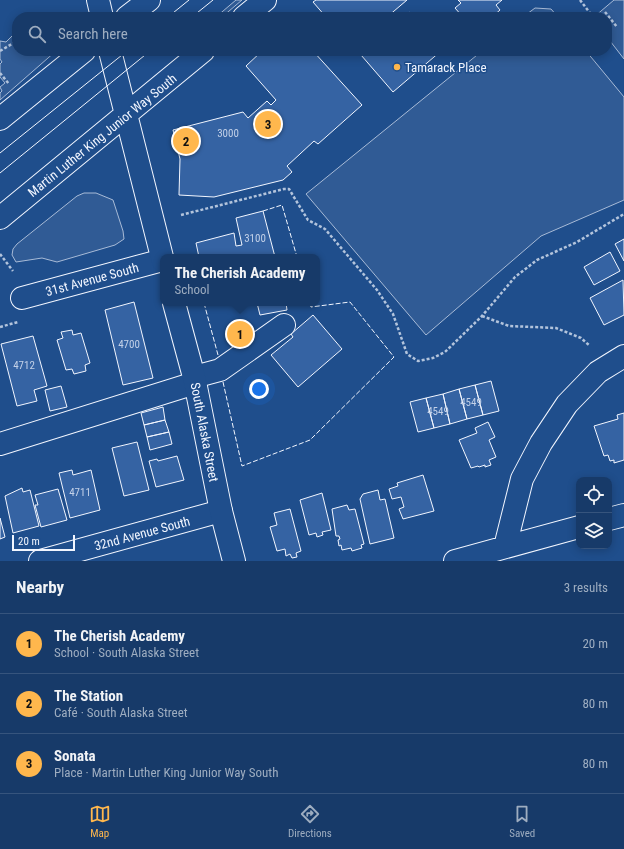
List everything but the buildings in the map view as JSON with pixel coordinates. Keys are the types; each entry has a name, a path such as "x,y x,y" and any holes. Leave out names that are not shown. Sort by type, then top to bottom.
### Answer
{"main road":[{"path":"98,0 101,12"},
{"path":"133,12 149,0"},
{"path":"250,12 265,0"},
{"path":"0,119 78,56"},
{"path":"111,56 161,254"},
{"name":"Martin Luther King Junior Way South","path":"0,218 197,56"},
{"name":"31st Avenue South","path":"22,298 160,261"},
{"name":"South Alaska Street","path":"175,306 194,380 221,510 234,561"},
{"path":"0,444 220,370 284,325"},
{"path":"505,547 522,479 541,443 567,404 598,372 624,356"},
{"name":"32nd Avenue South","path":"40,561 221,510"},
{"path":"612,518 624,515"},
{"path":"455,561 576,528"}],"path":[{"path":"580,0 589,12"},
{"path":"612,21 617,27"},
{"path":"0,51 12,44"},
{"path":"0,73 9,84"},
{"path":"181,215 289,189 308,220 325,229 377,290 393,314 407,354 418,361 433,358 445,352 482,316 515,277 536,260 577,242 624,214"},
{"path":"0,254 13,270"},
{"path":"482,316 508,326 556,328 581,338 590,346"},
{"path":"0,328 18,322"}],"shaded area":[{"path":"236,0 242,0 228,12 222,12"},
{"path":"614,0 624,0 624,59 612,43 612,12 600,12"},
{"path":"535,8 551,9 554,12 530,12"},
{"path":"12,36 12,56 50,56 0,100 0,93 2,91 0,87 5,83 0,77 0,64 2,62 0,59 0,41 6,42"},
{"path":"476,56 590,56 624,97 624,200 541,236 426,335 306,194"},
{"path":"84,193 96,193 113,200 123,231 124,239 115,245 57,262 42,258 16,262 12,255 13,249 17,244 77,196"}],"tram line":[{"path":"174,12 189,0"},
{"path":"198,12 213,0"},
{"path":"0,153 121,56"},
{"path":"0,173 144,56"}],"fence":[{"path":"263,211 282,205 296,254"},
{"path":"223,382 242,466 310,440 394,357 350,302 320,306"},
{"path":"205,306 218,355"},
{"path":"311,306 319,306"}],"place":[{"name":"Tamarack Place","path":"397,67"},
{"name":"Sonata","path":"268,124"},
{"name":"The Station","path":"186,141"},
{"name":"The Cherish Academy","path":"240,334"}]}
